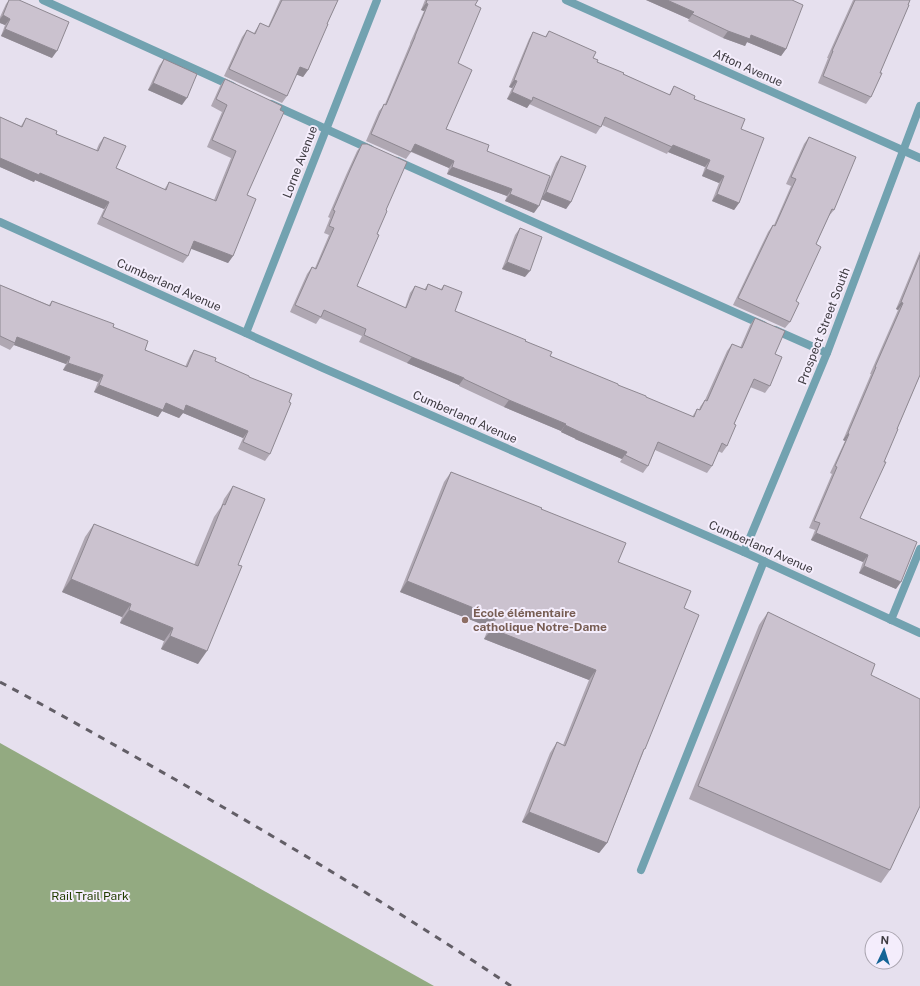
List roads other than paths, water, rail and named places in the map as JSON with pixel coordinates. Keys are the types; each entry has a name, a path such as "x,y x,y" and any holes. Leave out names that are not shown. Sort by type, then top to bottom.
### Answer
{"street":[{"path":"43,0 239,89"},
{"name":"Lorne Avenue","path":"246,333 377,0"},
{"name":"Afton Avenue","path":"566,0 920,158"},
{"path":"261,99 377,152"},
{"name":"Prospect Street South","path":"744,552 827,353 920,106"},
{"path":"392,158 565,237 827,353"},
{"name":"Cumberland Avenue","path":"0,222 323,368 744,552 920,633"},
{"path":"891,620 920,549"},
{"path":"641,870 764,562"}],"railway":[{"path":"0,682 190,788 272,836 392,909 511,986"}],"place":[{"name":"École élémentaire catholique Notre-Dame","path":"465,620"}],"park label":[{"name":"Rail Trail Park","path":"90,896"}]}
